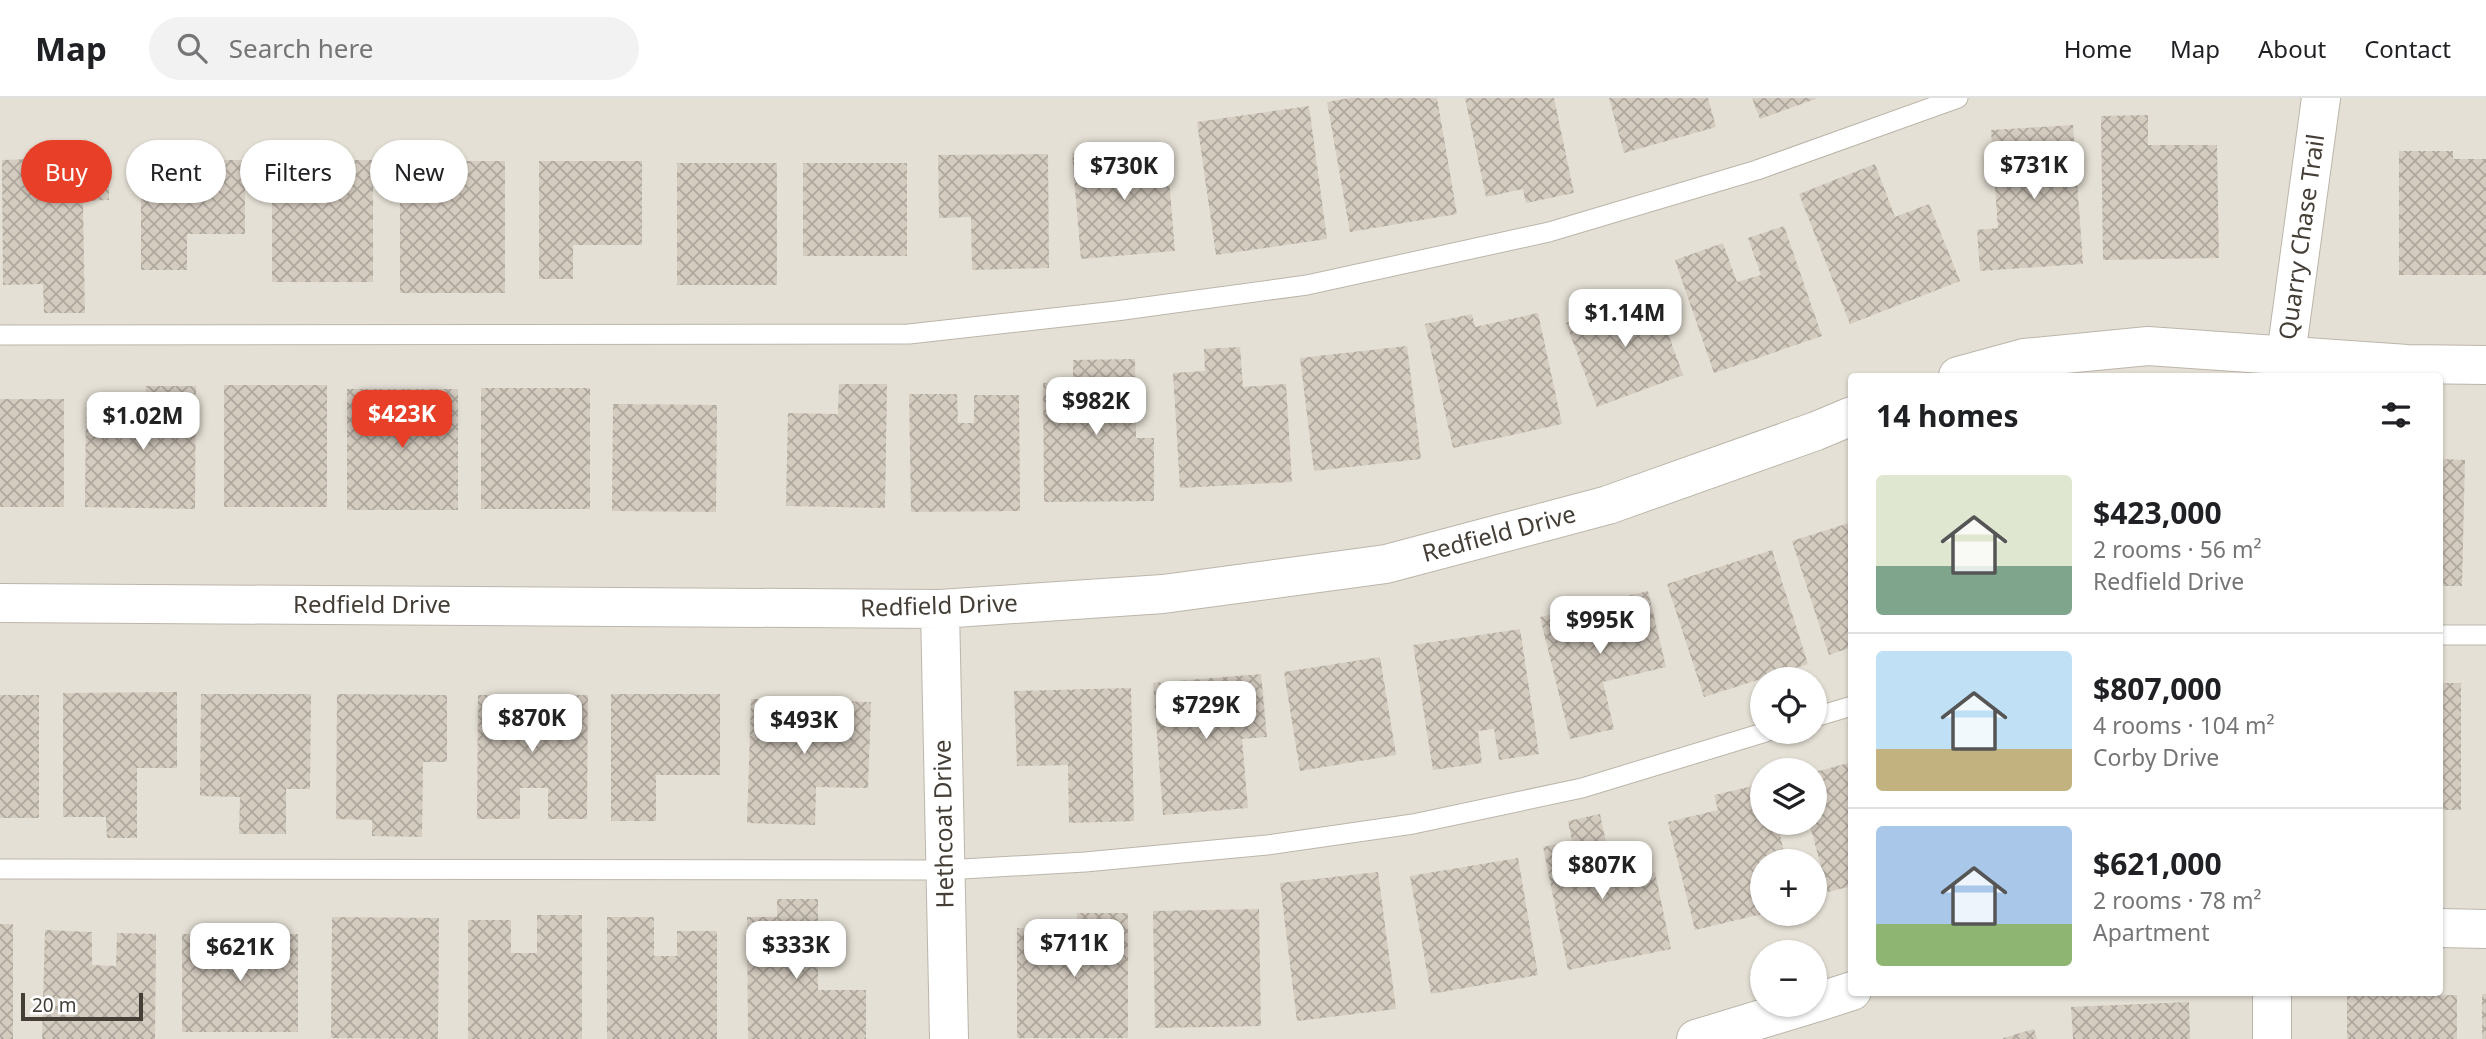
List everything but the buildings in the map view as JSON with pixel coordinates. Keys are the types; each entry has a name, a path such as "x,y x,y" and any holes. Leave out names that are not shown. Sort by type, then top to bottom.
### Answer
{"street":[{"name":"Quarry Chase Trail","path":"2286,366 2321,98"},
{"path":"1969,373 2024,358 2148,346 2286,366 2486,365"},
{"name":"Redfield Drive","path":"0,603 940,609 1163,594 1386,564 1608,505 1848,418"},
{"name":"Hethcoat Drive","path":"940,609 949,1039"},
{"path":"2443,928 2486,929"},
{"path":"1827,999 1848,992"},
{"path":"2272,996 2272,1039"},
{"path":"1696,1039 1770,1017"}],"lane":[{"path":"0,335 909,334 1116,311 1307,285 1549,232 1757,170 1958,98"},
{"path":"2443,635 2486,635"},
{"path":"1827,713 1848,707"},
{"path":"0,869 945,870 1085,862 1267,845 1413,824 1582,788 1750,737"}],"shaded area":[{"path":"0,98 2486,98 2486,1039 0,1039"}]}
